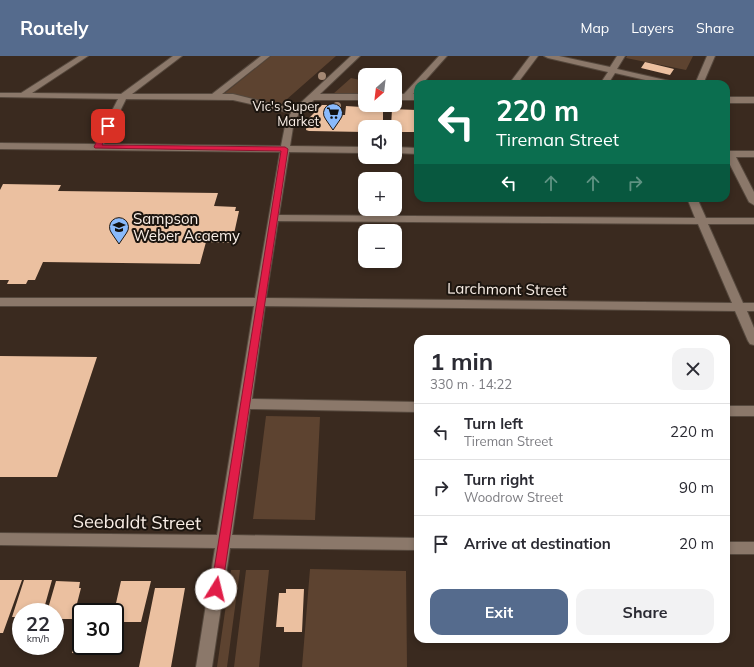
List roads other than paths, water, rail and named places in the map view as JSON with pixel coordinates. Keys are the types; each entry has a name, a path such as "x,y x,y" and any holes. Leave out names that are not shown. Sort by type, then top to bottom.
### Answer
{"street":[{"path":"23,95 84,56"},
{"path":"98,147 123,96 178,56"},
{"path":"214,97 266,56"},
{"path":"204,667 273,218 290,121 296,112 356,56"},
{"path":"421,80 443,56"},
{"path":"516,80 534,56"},
{"path":"548,56 656,80"},
{"path":"606,80 620,56"},
{"path":"701,80 711,56"},
{"path":"406,97 414,88"},
{"path":"0,95 233,97 296,112"},
{"path":"313,97 358,97"},
{"path":"402,97 414,97"},
{"path":"730,100 754,100"},
{"path":"0,146 358,150"},
{"path":"402,150 414,151"},
{"path":"730,154 754,154"},
{"path":"730,158 754,202"},
{"path":"694,202 754,341"},
{"path":"273,218 754,221"},
{"name":"Larchmont Street","path":"0,302 260,302 754,307"},
{"path":"245,404 414,406"},
{"path":"730,411 754,411"},
{"name":"Seebaldt Street","path":"0,539 414,544"},
{"path":"730,548 754,548"}],"place":[{"name":"Vic's Super Market","path":"333,130"},
{"name":"Sampson Weber Acaemy","path":"119,244"}]}
